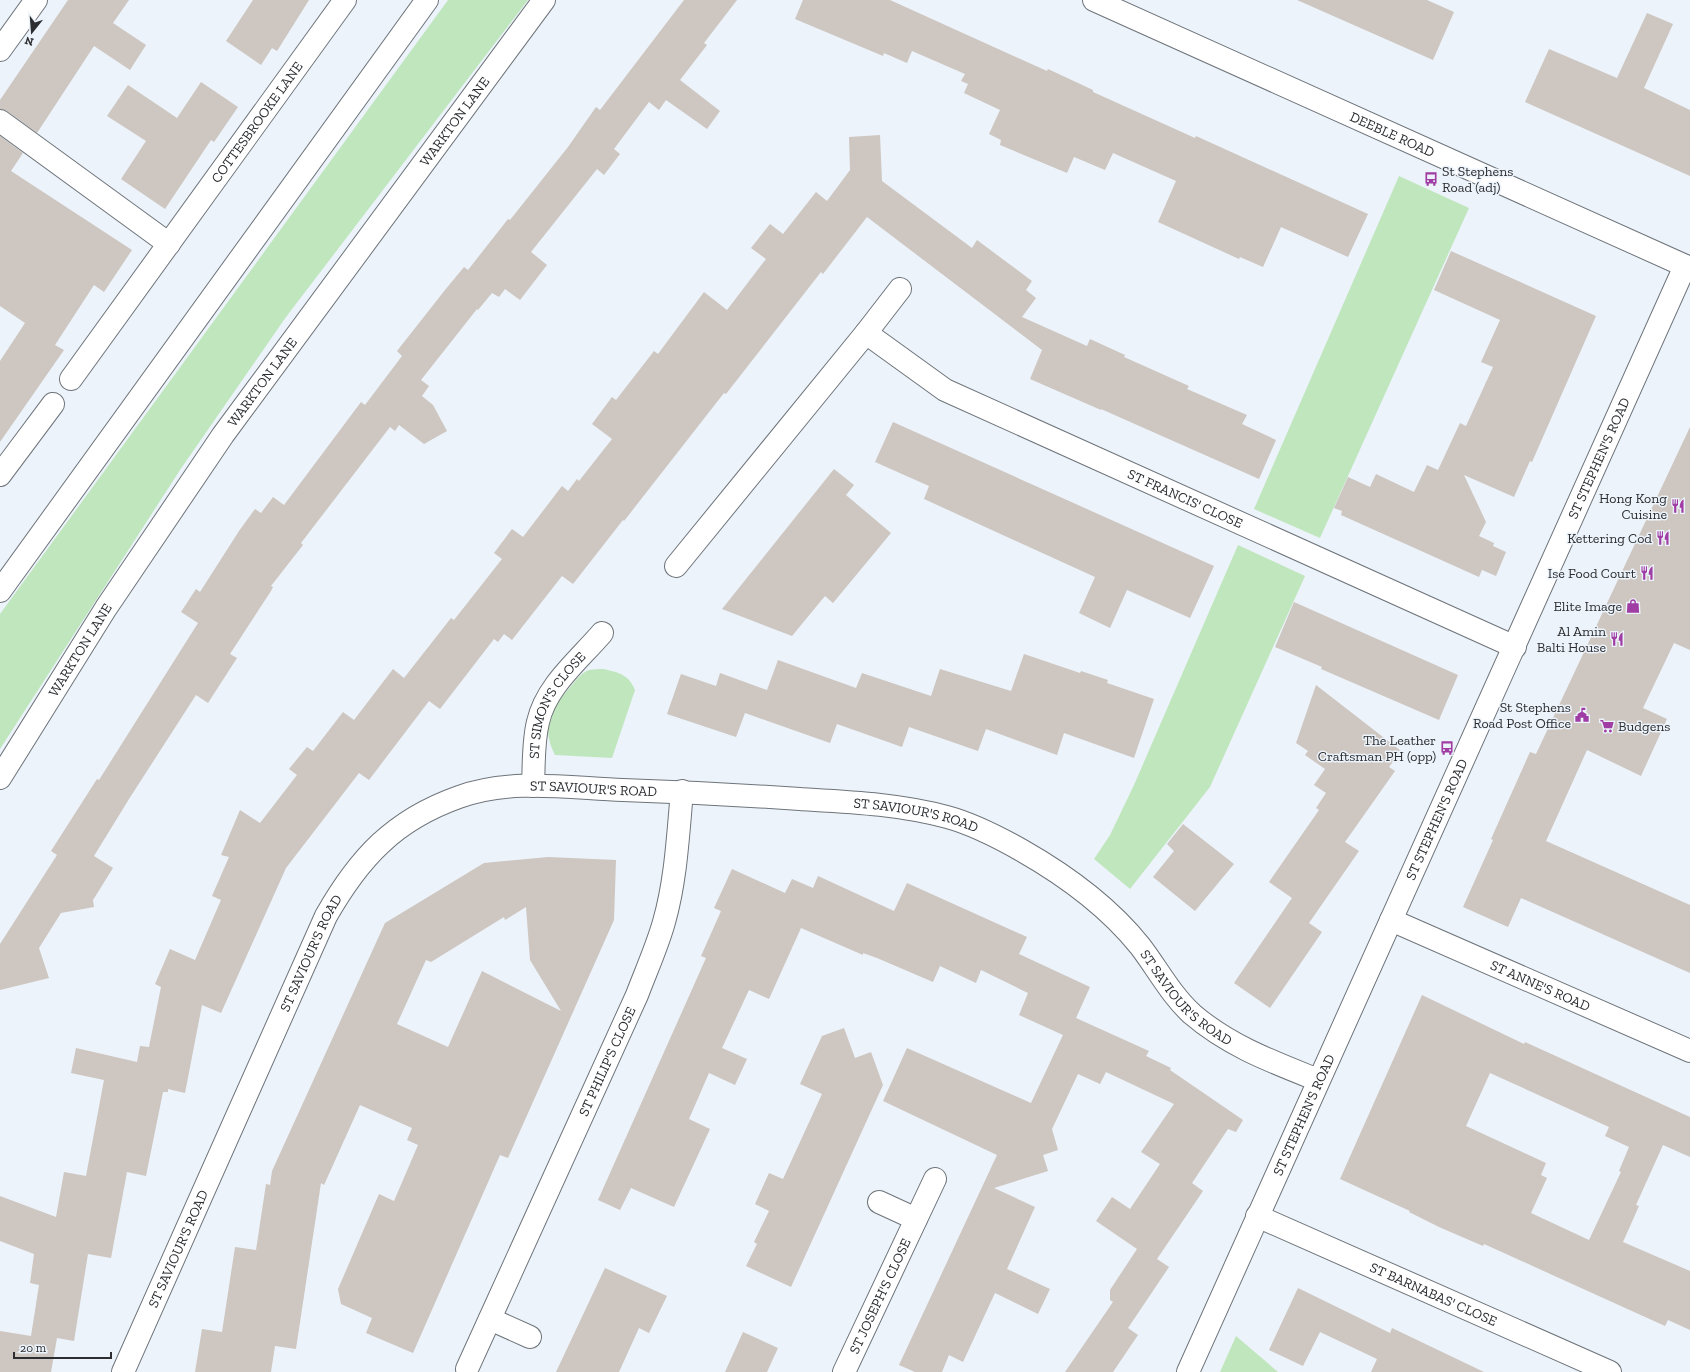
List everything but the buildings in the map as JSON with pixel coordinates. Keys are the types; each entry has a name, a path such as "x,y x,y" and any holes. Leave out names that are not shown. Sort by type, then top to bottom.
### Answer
{"street":[{"path":"0,50 36,0"},
{"name":"COTTESBROOKE LANE","path":"71,378 345,0"},
{"path":"0,591 426,0"},
{"name":"WARKTON LANE","path":"0,778 106,608 223,435 544,0"},
{"name":"DEEBLE ROAD","path":"1094,0 1116,5 1688,267"},
{"path":"0,121 169,244"},
{"name":"ST STEPHEN'S ROAD","path":"1188,1372 1318,1080 1688,267"},
{"path":"676,566 866,333 900,289"},
{"name":"ST FRANCIS' CLOSE","path":"866,333 945,390 1515,647"},
{"path":"0,474 53,404"},
{"name":"ST SIMON'S CLOSE","path":"533,786 537,723 541,709 549,693 602,633"},
{"name":"ST SAVIOUR'S ROAD","path":"124,1372 320,930 343,887 361,863 380,842 405,824 434,808 460,797 494,788 533,786 682,792 874,803 947,817 978,828 1046,864 1082,890 1113,916 1139,945 1190,1012 1218,1033 1243,1048 1318,1080"},
{"name":"ST PHILIP'S CLOSE","path":"467,1369 637,995 652,956 664,922 676,862 682,792"},
{"name":"ST ANNE'S ROAD","path":"1391,920 1690,1052"},
{"name":"ST JOSEPH'S CLOSE","path":"844,1372 934,1179"},
{"path":"879,1202 916,1219"},
{"name":"ST BARNABAS' CLOSE","path":"1257,1216 1610,1372"},
{"path":"490,1319 530,1337"}],"green space":[{"path":"448,0 528,0 286,317 180,470 0,749 0,614"},
{"path":"1399,176 1469,208 1320,538 1254,509"},
{"path":"1238,545 1305,576 1210,787 1130,889 1094,859 1110,835 1134,785"},
{"path":"604,669 623,675 630,681 635,690 612,758 555,755 548,735 548,726 553,710 564,694 581,675 589,670"},
{"path":"1236,1336 1278,1372 1220,1372"}],"place":[{"name":"St Stephens Road (adj)","path":"1431,179"},
{"name":"Hong Kong Cuisine","path":"1678,506"},
{"name":"Kettering Cod","path":"1663,538"},
{"name":"Ise Food Court","path":"1647,573"},
{"name":"Elite Image","path":"1633,606"},
{"name":"Al Amin Balti House","path":"1617,639"},
{"name":"St Stephens Road Post Office","path":"1582,715"},
{"name":"Budgens","path":"1607,726"},
{"name":"The Leather Craftsman PH (opp)","path":"1447,748"}]}
